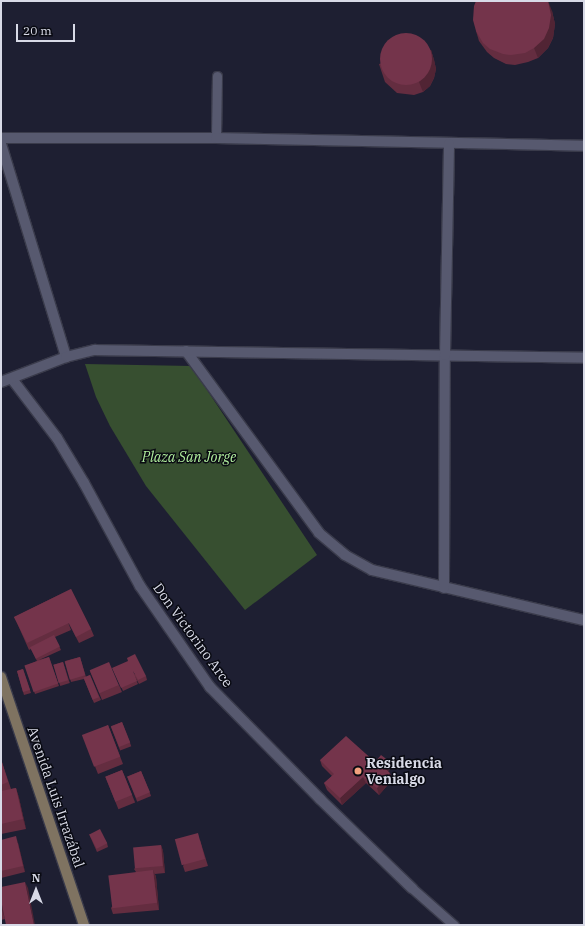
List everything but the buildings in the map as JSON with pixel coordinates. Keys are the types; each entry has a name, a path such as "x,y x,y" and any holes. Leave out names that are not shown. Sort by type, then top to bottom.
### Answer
{"main road":[{"name":"Avenida Luis Irrazábal","path":"1,677 84,925"}],"street":[{"path":"1,138 216,138 584,146"},
{"path":"1,144 66,357"},
{"path":"444,588 445,355 449,144"},
{"path":"1,382 66,357 95,350 584,358"},
{"path":"186,351 318,533 344,556 372,570 584,620"},
{"name":"Don Victorino Arce","path":"12,379 57,438 84,483 140,586 210,687 320,799 412,888"}],"lane":[{"path":"216,138 217,76"},
{"path":"412,888 454,925"}],"green space":[{"name":"Plaza San Jorge","path":"85,364 191,366 317,555 245,610 146,486 110,426 96,397"}],"place":[{"name":"Residencia Venialgo","path":"358,771"}]}
